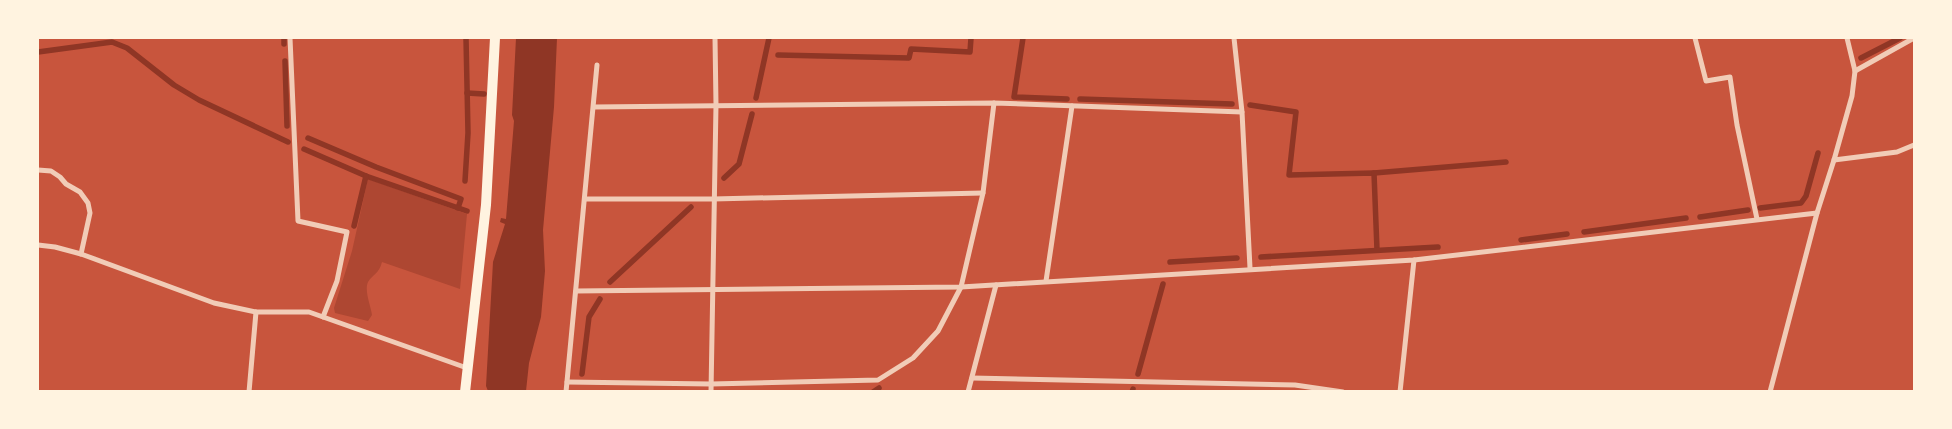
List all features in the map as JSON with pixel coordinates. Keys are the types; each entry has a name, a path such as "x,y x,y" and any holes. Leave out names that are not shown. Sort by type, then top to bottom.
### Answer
{"main road":[{"path":"465,392 486,205 493,105 495,38"}],"street":[{"path":"290,38 298,221 347,232 337,281 323,317"},
{"path":"711,392 716,106 715,38"},
{"path":"1234,38 1242,112 1250,268"},
{"path":"1695,38 1706,82 1730,77 1737,125 1757,219"},
{"path":"1770,392 1817,213 1852,96 1855,71 1847,38"},
{"path":"1855,71 1914,38"},
{"path":"566,392 597,65"},
{"path":"567,382 711,384 878,380 913,358 938,331 962,287 982,193 994,103"},
{"path":"594,107 994,103 1242,112"},
{"path":"1046,281 1072,106"},
{"path":"1834,160 1896,152 1914,145"},
{"path":"38,170 51,171 66,184 80,192 88,203 90,213 81,254"},
{"path":"585,199 713,199 982,193"},
{"path":"576,291 962,287 1250,268 1414,260 1817,213"},
{"path":"38,245 81,254 214,303 256,312 309,312 468,369"},
{"path":"1400,392 1414,260"},
{"path":"968,392 996,285"},
{"path":"249,392 256,312"},
{"path":"972,378 1295,386 1342,392"}],"shaded area":[{"path":"516,38 557,38 554,107 543,230 545,271 541,317 529,363 526,391 488,391 486,386 493,262 505,224 500,222 501,218 506,219 514,121 512,115"},
{"path":"368,179 467,214 460,289 382,262 367,286 372,315 368,321 335,313 334,308 352,251"}],"waterway":[{"path":"284,38 284,44"},
{"path":"465,181 468,133 466,38"},
{"path":"756,98 769,38"},
{"path":"778,55 909,58 911,49 970,52 971,38"},
{"path":"1023,38 1014,97 1067,99"},
{"path":"1861,58 1900,38"},
{"path":"38,52 112,42 127,48 174,85 199,100 288,142"},
{"path":"285,61 287,126"},
{"path":"467,93 484,94"},
{"path":"1080,99 1232,104"},
{"path":"1250,105 1296,112 1289,175 1374,173 1377,250"},
{"path":"724,178 739,164 752,114"},
{"path":"308,138 376,167 461,199 458,208"},
{"path":"304,149 366,176 467,211"},
{"path":"1760,208 1801,203 1806,196 1818,153"},
{"path":"1374,173 1506,162"},
{"path":"354,226 366,176"},
{"path":"610,282 691,207"},
{"path":"1700,217 1748,210"},
{"path":"1584,232 1686,218"},
{"path":"1521,240 1567,234"},
{"path":"1261,257 1438,247"},
{"path":"1170,262 1237,258"},
{"path":"1138,374 1163,284"},
{"path":"582,374 589,317 600,299"},
{"path":"873,392 879,388"}]}
